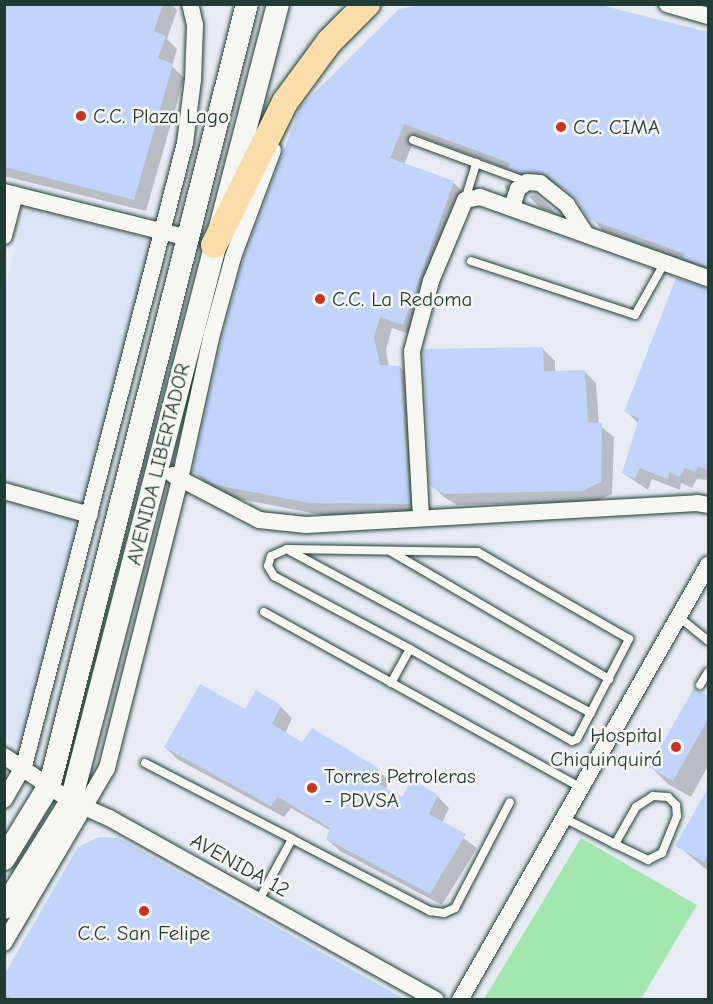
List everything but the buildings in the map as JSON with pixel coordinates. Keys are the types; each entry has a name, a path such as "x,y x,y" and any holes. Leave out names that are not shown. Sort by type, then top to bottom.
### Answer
{"main road":[{"name":"AVENIDA LIBERTADOR","path":"4,859 50,784 247,4"},
{"name":"AVENIDA LIBERTADOR","path":"4,908 79,804 158,466 278,4"},
{"path":"214,245 285,102 329,42 367,4"}],"street":[{"path":"4,800 24,766 185,143 193,80 195,25 190,4"},
{"path":"4,943 79,804 107,768 180,479 188,430 233,257 273,152 292,106 327,57 369,12 381,4"},
{"path":"667,4 708,16"},
{"path":"512,207 518,189 527,182 540,183 553,191 586,234"},
{"path":"537,217 553,201 553,191"},
{"path":"4,236 10,193 188,238"},
{"path":"422,518 412,351 430,281 465,200 480,197 512,207 708,278"},
{"path":"158,466 259,520 306,525 698,503 708,505"},
{"path":"4,491 90,515"},
{"path":"459,999 680,618 708,565"},
{"name":"AVENIDA 12","path":"4,756 24,766 79,804 259,900 436,999"}],"lane":[{"path":"413,140 527,182"},
{"path":"465,200 476,164"},
{"path":"471,261 635,315 665,262"},
{"path":"287,549 591,713"},
{"path":"287,549 389,550 478,552 625,634 628,645 577,739 572,741 410,649 274,576 268,566 271,556 287,549"},
{"path":"389,550 609,679"},
{"path":"264,612 581,788"},
{"path":"680,618 708,641"},
{"path":"391,683 410,649"},
{"path":"700,685 708,672"},
{"path":"145,763 430,911 444,914 455,908 510,802"},
{"path":"564,818 615,844 648,860 656,858 677,816 676,806 668,797 652,796 636,807 615,844"},
{"path":"259,900 292,839"}],"shaded area":[{"path":"26,207 151,239 89,498 5,477 5,288"},
{"path":"4,501 81,520 25,749 5,738"}],"green space":[{"path":"581,838 697,905 641,999 484,999"}],"place":[{"name":"C.C. Plaza Lago","path":"81,116"},
{"name":"CC. CIMA","path":"561,127"},
{"name":"C.C. La Redoma","path":"320,299"},
{"name":"Hospital Chiquinquirá","path":"676,747"},
{"name":"Torres Petroleras - PDVSA","path":"312,788"},
{"name":"C.C. San Felipe","path":"144,911"}]}
